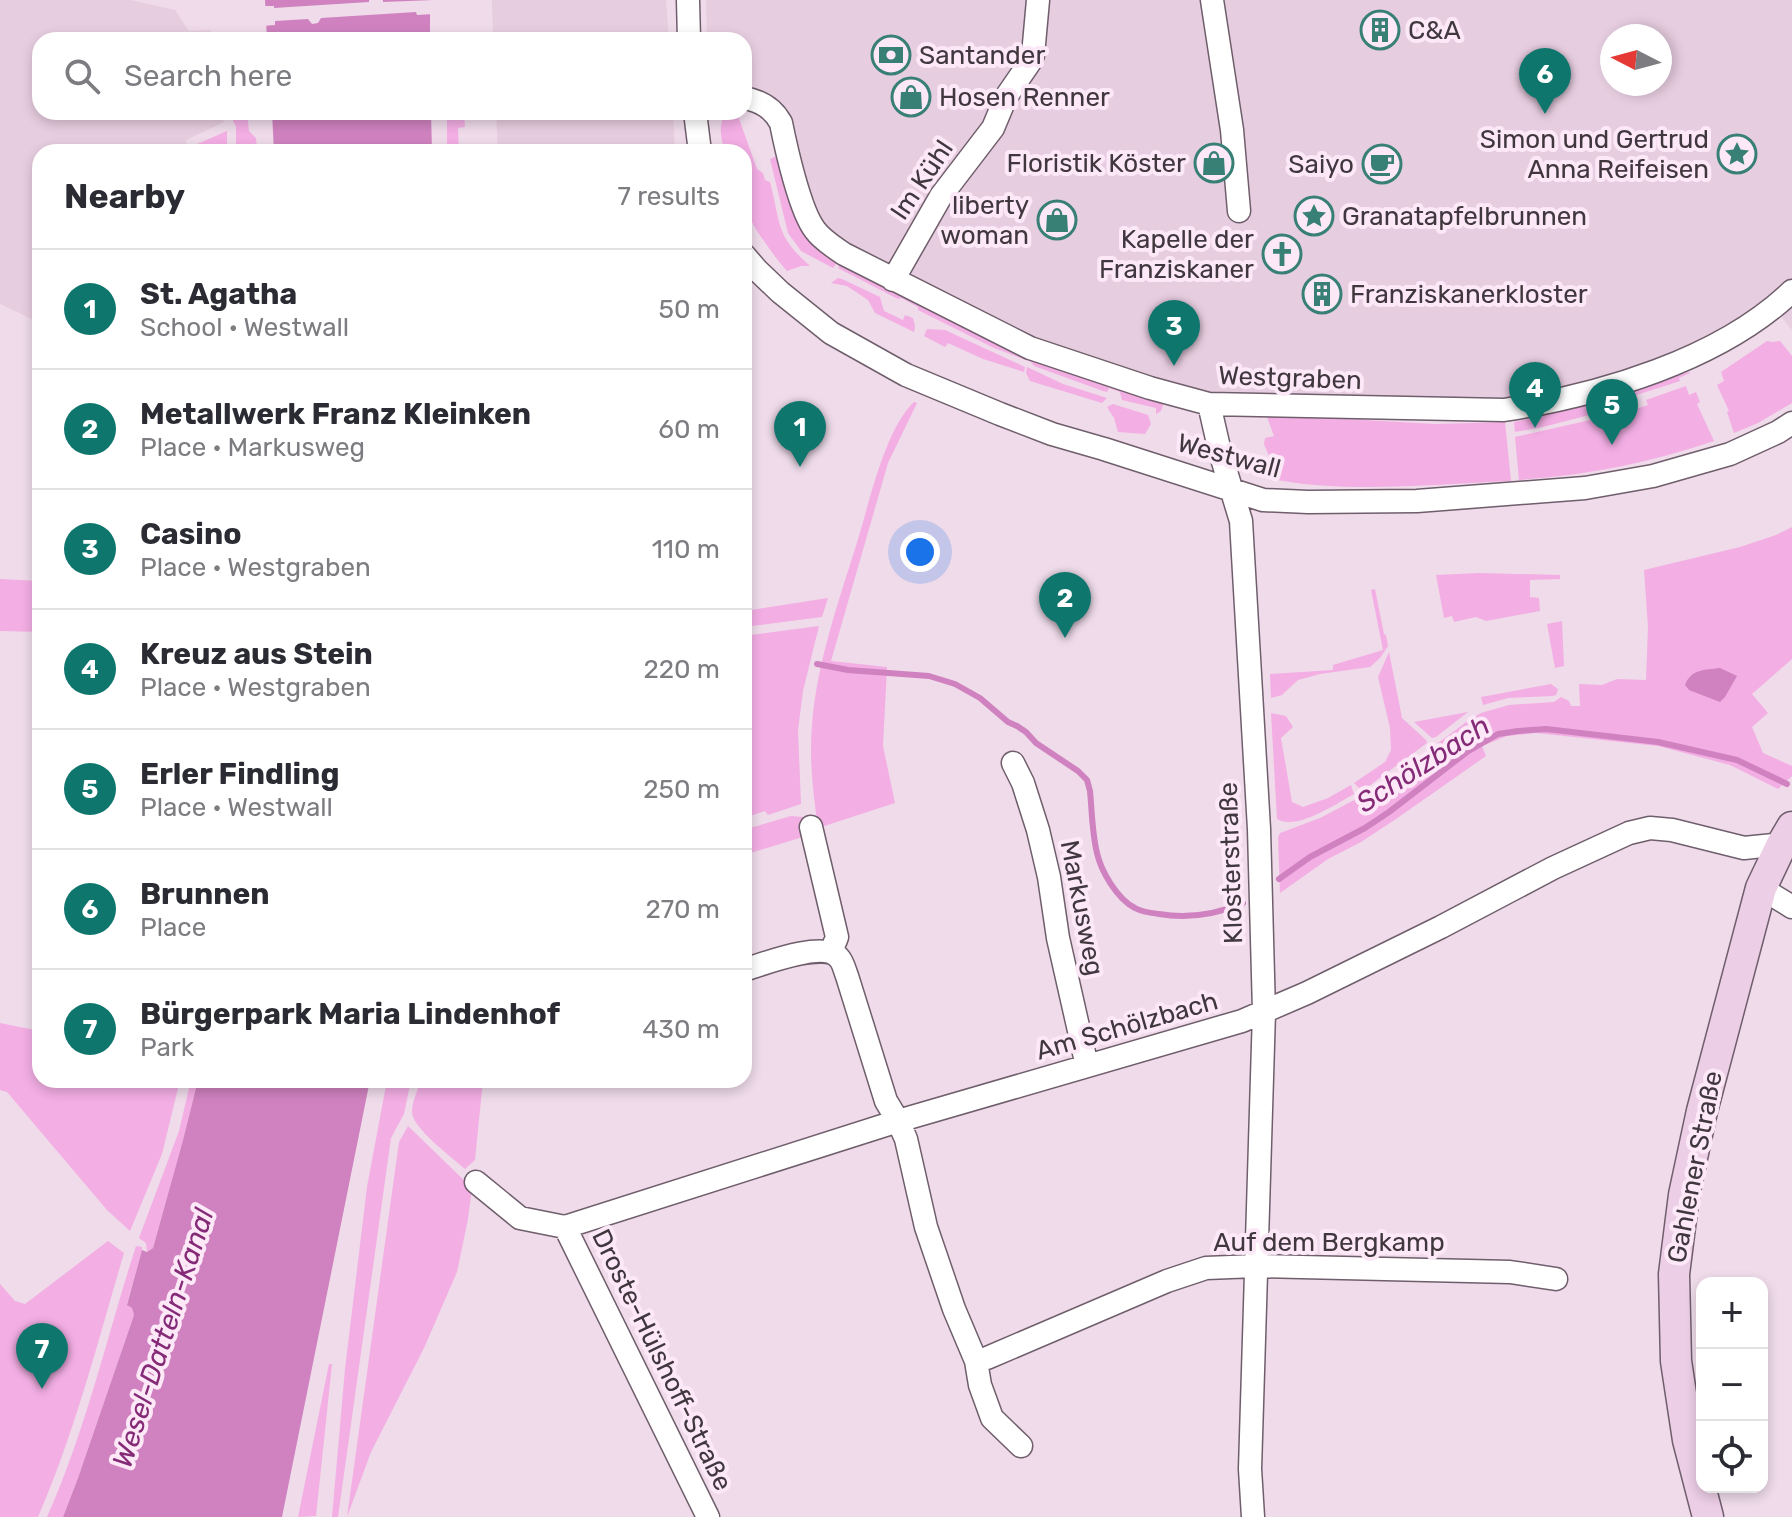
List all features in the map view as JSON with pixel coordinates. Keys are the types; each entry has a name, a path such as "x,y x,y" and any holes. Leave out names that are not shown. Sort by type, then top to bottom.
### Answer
{"main road":[{"name":"Gahlener Straße","path":"1708,1517 1688,1440 1676,1361 1674,1274 1684,1195 1702,1111 1761,888 1787,836"}],"street":[{"path":"688,0 689,32"},
{"name":"Im Kühl","path":"893,280 941,196 993,128 1006,97 1030,62 1038,0"},
{"path":"1212,0 1232,130 1239,211"},
{"name":"Westgraben","path":"752,99 767,105 781,123 796,183 812,227 844,254 1030,348 1209,404 1504,410 1540,404 1605,388 1693,356 1731,336 1780,303 1792,291"},
{"path":"696,120 699,144"},
{"name":"Westwall","path":"752,263 780,292 831,333 906,375 1052,434 1263,500 1417,501 1585,488 1653,476 1730,454 1792,423"},
{"name":"Klosterstraße","path":"1209,404 1241,521 1259,829 1264,1012 1250,1469 1253,1517"},
{"name":"Markusweg","path":"1013,763 1038,830 1087,1066"},
{"path":"811,827 837,937 831,952"},
{"name":"Am Schölzbach","path":"476,1182 520,1218 565,1227 898,1121 1242,1021 1307,993 1553,868 1629,833 1650,828 1672,830 1744,848 1787,836"},
{"path":"1761,888 1792,907"},
{"path":"752,968 816,951 831,952 839,957 886,1101 906,1139 926,1227 954,1309 976,1361 980,1385 992,1418 1021,1446"},
{"name":"Droste-Hülshoff-Straße","path":"565,1227 708,1517"},
{"name":"Auf dem Bergkamp","path":"976,1361 1167,1281 1206,1268 1256,1266 1510,1272 1556,1279"}],"shaded area":[{"path":"0,0 131,0 175,10 189,31 211,30 211,32 32,32 32,120 224,122 186,140 187,144 32,144 32,319 0,304"},
{"path":"492,0 666,0 668,32 493,32"},
{"path":"706,0 1792,0 1792,330 1779,314 1678,355 1508,404 1225,394 1155,383 1028,340 838,239 823,221 809,188 793,127 752,100 752,32 707,32"},
{"path":"233,120 248,120 249,131 256,138 257,144 236,144"},
{"path":"447,120 465,120 465,127 458,128 459,144 447,144"},
{"path":"496,120 673,120 675,144 498,144"},
{"path":"723,120 740,120 748,144 723,144"},
{"path":"227,131 227,144 197,144"},
{"path":"782,154 838,261 833,268 801,251 788,233 770,159"},
{"path":"752,155 757,169 770,182 785,237 810,266 787,271 752,222"},
{"path":"841,263 1164,402 1161,411 1156,414 1156,408 1122,400 1120,392 1109,388 1107,392 1103,391 994,348 838,268"},
{"path":"838,278 880,297 884,311 903,320 905,315 913,318 914,332 875,313 868,300 847,286 831,283"},
{"path":"927,329 945,330 1025,367 1024,372 983,359 948,343 945,347 924,336"},
{"path":"1767,341 1780,341 1792,356 1792,403 1734,433 1729,411 1717,385 1724,381 1721,372"},
{"path":"1027,367 1063,384 1107,398 1102,403 1030,381"},
{"path":"1689,372 1679,378 1680,381 1596,408 1597,413 1515,432 1514,422 1591,404"},
{"path":"1686,386 1689,395 1696,392 1700,402 1697,404 1714,441 1618,467 1519,480 1515,437 1599,418 1607,424 1613,421 1614,416 1648,405 1646,400"},
{"path":"914,402 917,403 888,463 831,661 887,667 883,746 895,803 818,828 811,738 824,653 880,465 895,429"},
{"path":"1113,404 1148,415 1151,424 1145,434 1118,432 1107,407"},
{"path":"1266,414 1283,415 1283,418 1435,424 1505,422 1511,481 1360,487 1300,484 1272,479 1264,444 1265,438 1274,436"},
{"path":"1792,527 1792,659 1752,694 1768,713 1752,727 1763,753 1792,766 1792,776 1778,789 1730,765 1658,746 1536,733 1507,736 1482,746 1486,756 1396,819 1328,859 1280,893 1280,833 1320,818 1358,798 1481,713 1509,705 1554,702 1561,697 1571,706 1580,706 1579,684 1602,685 1617,679 1646,680 1648,627 1644,570 1740,547"},
{"path":"1436,575 1560,575 1560,579 1530,580 1530,597 1539,598 1540,611 1486,621 1476,617 1454,622 1452,616 1444,618"},
{"path":"0,579 32,581 32,632 0,631"},
{"path":"1375,589 1388,646 1380,658 1370,667 1298,680 1282,695 1271,698 1270,674 1333,670 1333,665 1383,650 1371,590"},
{"path":"828,598 822,617 752,626 752,610"},
{"path":"1562,621 1564,666 1555,668 1547,624"},
{"path":"819,626 803,691 798,730 801,804 768,815 765,811 752,815 752,635"},
{"path":"1389,652 1402,718 1427,743 1369,786 1359,788 1354,783 1385,762 1391,750 1390,728 1378,677"},
{"path":"1551,684 1558,689 1553,696 1508,698 1483,705 1481,697"},
{"path":"1468,712 1432,738 1414,722"},
{"path":"1271,713 1286,716 1293,727 1281,738 1292,802 1303,807 1351,785 1354,794 1305,819 1285,822 1277,819"},
{"path":"791,816 803,817 806,836 752,853 752,827"},
{"path":"0,1023 32,1029 32,1088 178,1088 162,1154 130,1231 107,1210 7,1092 0,1090"},
{"path":"189,1088 196,1088 153,1248 147,1252 146,1243 139,1238 179,1131"},
{"path":"386,1088 409,1088 404,1114 391,1138 338,1517 332,1517 345,1369 367,1187"},
{"path":"418,1088 482,1088 475,1160 465,1169 443,1150 414,1119 413,1104"},
{"path":"408,1126 472,1188 468,1219 457,1272 424,1348 371,1452 347,1517 399,1142"},
{"path":"108,1241 124,1253 85,1386 51,1485 38,1517 0,1517 0,1284 15,1301 25,1304"},
{"path":"136,1246 142,1247 142,1250 127,1304 134,1315 63,1517 47,1517 85,1417"},
{"path":"329,1364 332,1364 316,1516 298,1517"}],"water":[{"path":"265,0 430,0 430,32 267,32"},
{"path":"272,120 431,120 432,144 274,144"},
{"path":"1720,668 1737,676 1720,702 1689,690 1685,685 1695,673"},
{"name":"Wesel-Datteln-Kanal","path":"196,1088 368,1088 282,1517 63,1517 134,1315 127,1305 142,1250 147,1252 153,1248"}],"pier":[{"path":"369,0 434,0 434,14 417,15 416,12 321,18 318,23 312,24 308,19 275,21 275,25 262,26 261,6 274,8"}],"waterway":[{"name":"Schölzbach","path":"817,664 848,670 929,676 955,684 980,698 1036,743 1078,771 1087,780 1090,791 1094,838 1102,868 1116,891 1135,908 1153,913 1191,916 1243,903"},
{"name":"Schölzbach","path":"1279,879 1310,857 1365,828 1467,752 1498,734 1546,729 1658,742 1737,760 1787,784"}],"place":[{"name":"C&A","path":"1380,30"},
{"name":"Santander","path":"891,55"},
{"name":"Hosen Renner","path":"911,97"},
{"name":"Brunnen","path":"1545,114"},
{"name":"Simon und Gertrud Anna Reifeisen","path":"1737,154"},
{"name":"Floristik Köster","path":"1214,163"},
{"name":"Saiyo","path":"1382,164"},
{"name":"Granatapfelbrunnen","path":"1314,216"},
{"name":"liberty woman","path":"1057,220"},
{"name":"Kapelle der Franziskaner","path":"1282,254"},
{"name":"Franziskanerkloster","path":"1322,294"},
{"name":"Casino","path":"1174,366"},
{"name":"Kreuz aus Stein","path":"1535,428"},
{"name":"Erler Findling","path":"1612,445"},
{"name":"St. Agatha","path":"800,467"},
{"name":"Metallwerk Franz Kleinken","path":"1065,638"},
{"name":"Bürgerpark Maria Lindenhof","path":"42,1389"}]}
